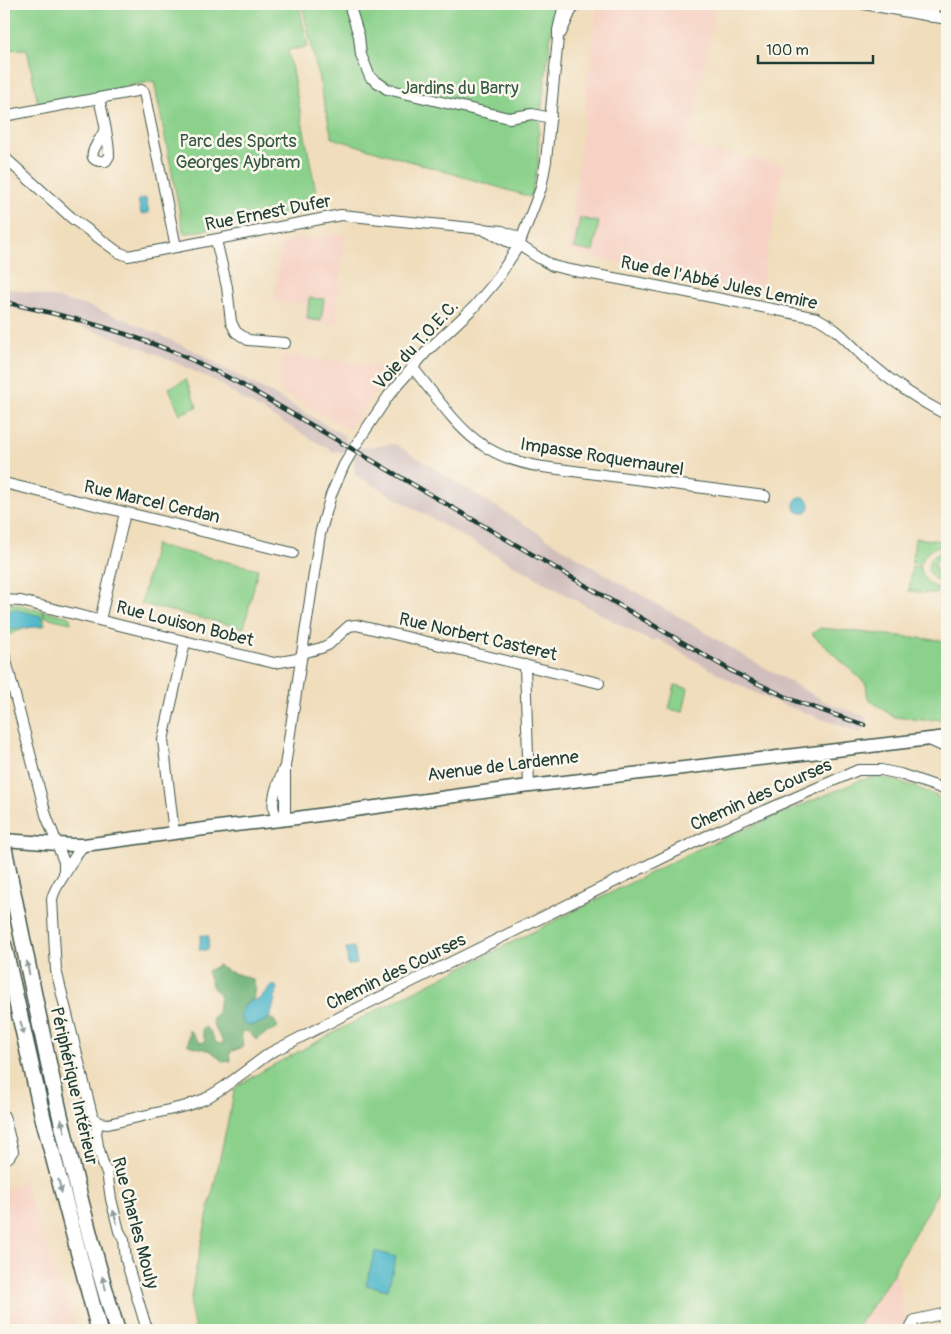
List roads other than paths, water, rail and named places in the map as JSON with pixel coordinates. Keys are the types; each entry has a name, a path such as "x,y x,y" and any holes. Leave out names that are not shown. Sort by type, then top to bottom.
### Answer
{"highway":[{"name":"Périphérique Intérieur","path":"4,848 38,1021 84,1211 117,1330"},
{"path":"4,946 43,1118 99,1330"}],"main road":[{"name":"Avenue de Lardenne","path":"4,840 69,844 772,752 812,745 947,730"},
{"name":"Avenue de Lardenne","path":"529,783 947,737"}],"street":[{"path":"349,4 359,36 360,55 370,76 387,89 509,118 532,114 551,118"},
{"name":"Voie du T.O.E.C.","path":"280,815 285,766 320,534 331,495 344,465 389,395 412,367 474,307 495,282 519,245 541,188 551,118 558,30 564,4"},
{"name":"Voie du T.O.E.C.","path":"558,38 574,4"},
{"path":"864,4 947,19"},
{"path":"932,17 935,4"},
{"path":"4,116 141,90 144,92 176,247"},
{"path":"99,98 105,129"},
{"name":"Rue Ernest Dufer","path":"4,157 66,213 118,252 128,256 341,215 486,231 502,231 515,236 519,245"},
{"path":"216,240 227,287 231,322 236,332 248,340 285,342"},
{"name":"Rue de l'Abbé Jules Lemire","path":"519,245 553,266 817,318 833,327 869,362 894,382 923,402 947,415"},
{"name":"Impasse Roquemaurel","path":"412,367 465,432 504,458 543,467 765,496"},
{"name":"Rue Marcel Cerdan","path":"4,483 293,553"},
{"path":"100,620 125,513"},
{"name":"Rue Louison Bobet","path":"4,600 20,601 274,663 297,659 306,652 328,645 348,626"},
{"name":"Rue Norbert Casteret","path":"348,626 356,625 599,683"},
{"path":"173,829 163,740 185,642"},
{"path":"4,654 48,820 69,844 68,869 63,875 52,899 56,970 92,1115 98,1123"},
{"path":"525,665 529,783"},
{"path":"925,739 947,748"},
{"name":"Chemin des Courses","path":"98,1123 118,1123 186,1106 205,1099 270,1053 336,1019 707,836 858,770 881,770 900,774 947,790"},
{"path":"63,875 69,844"},
{"path":"4,1116 13,1151 9,1157 4,1159"},
{"name":"Rue Charles Mouly","path":"98,1123 96,1139 104,1168 107,1172 119,1231 124,1240 126,1260 147,1330"},
{"path":"912,1330 911,1327 915,1320 947,1313"}],"water":[{"path":"146,198 149,213 141,214 138,200"},
{"path":"799,497 805,497 810,502 808,511 799,513 794,508 794,502"},
{"path":"13,609 41,616 42,626 8,630 7,616"},
{"path":"201,935 209,936 208,950 199,950"},
{"path":"354,947 357,964 348,965 346,948"},
{"path":"271,986 276,986 277,990 271,1015 260,1023 246,1025 240,1015 243,1008 249,1002 258,1000"},
{"path":"375,1251 396,1257 388,1290 366,1285"}],"railway":[{"path":"4,302 76,319 124,334 171,351 214,370 263,396 735,673 795,701 864,725"}],"park label":[{"name":"Jardins du Barry","path":"460,88"},
{"name":"Parc des Sports Georges Aybram","path":"238,151"}]}
